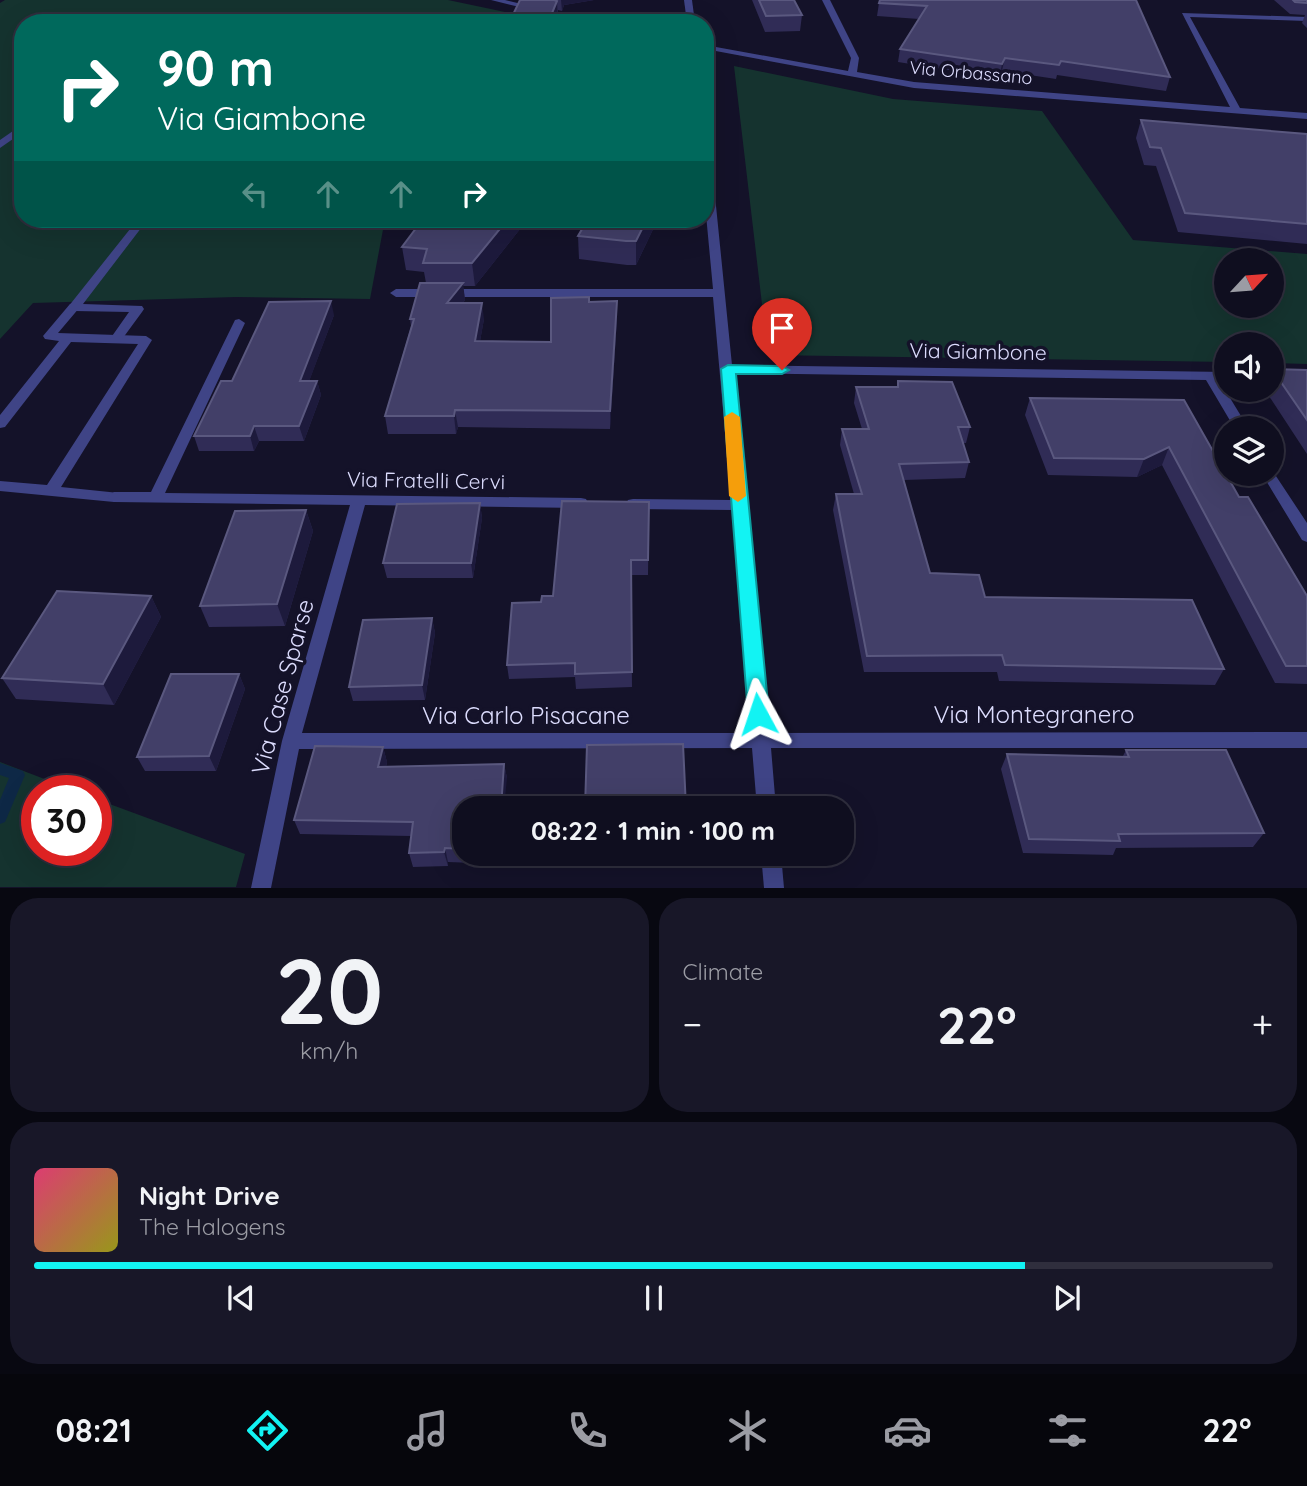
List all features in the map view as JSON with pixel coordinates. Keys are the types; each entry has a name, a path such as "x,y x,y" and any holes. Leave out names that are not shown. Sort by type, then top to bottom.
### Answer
{"street":[{"path":"495,0 548,14"},
{"path":"826,0 855,58 852,74"},
{"path":"1237,111 1185,15 1307,19"},
{"name":"Via Orbassano","path":"714,49 914,85 1307,116"},
{"path":"0,145 14,134"},
{"path":"51,491 146,340 49,336 136,228"},
{"path":"713,228 766,796"},
{"path":"396,293 720,293"},
{"path":"75,307 138,309 116,339"},
{"path":"156,497 239,323"},
{"path":"0,424 68,338"},
{"name":"Via Giambone","path":"728,369 1214,376"},
{"path":"1210,376 1234,416"},
{"name":"Via Fratelli Cervi","path":"0,486 114,497 738,505"},
{"path":"1276,486 1307,536"},
{"name":"Via Case Sparse","path":"261,887 291,741 359,501"},
{"name":"Via Carlo Pisacane","path":"291,741 761,740"},
{"name":"Via Montegranero","path":"761,740 1307,740"},
{"path":"772,866 774,887"}],"green space":[{"path":"5,0 448,0 505,12 14,14 14,228 383,228 370,299 236,297 33,303 0,339 0,3"},
{"path":"734,66 893,99 1042,111 1133,240 1232,248 1214,248 1214,318 1284,318 1284,252 1307,254 1307,364 1284,363 1284,332 1214,332 1214,362 768,355"},
{"path":"0,762 34,775 21,775 21,866 112,866 112,805 245,854 236,887 0,887"}],"building":[{"path":"520,0 557,1 552,14 513,14"},
{"path":"759,0 794,0 802,15 766,16"},
{"path":"880,0 1136,0 1170,77 1061,61 1059,65 1005,58 1002,64 900,49 927,6 879,3"},
{"path":"1293,0 1307,0 1307,3 1295,2"},
{"path":"1141,120 1307,134 1307,224 1185,213 1161,148 1150,147"},
{"path":"416,228 501,228 472,263 423,263 427,249 402,247"},
{"path":"583,228 642,228 636,241 578,236"},
{"path":"420,283 463,283 447,303 482,303 475,341 551,342 551,298 589,297 589,302 617,301 610,411 455,410 454,416 385,416 414,319 410,319"},
{"path":"331,301 300,381 317,381 299,426 254,426 250,436 194,436 221,381 232,381 269,302"},
{"path":"1284,369 1307,370 1307,420 1284,386"},
{"path":"898,381 952,382 970,427 958,427 969,462 899,464 930,573 979,575 985,597 1192,600 1224,669 1005,665 1002,655 867,656 836,494 862,494 842,429 869,429 856,387 898,387"},
{"path":"1030,398 1184,400 1214,453 1214,486 1233,486 1239,497 1248,497 1307,596 1307,666 1286,666 1169,447 1144,459 1054,458"},
{"path":"562,501 649,502 648,560 631,560 632,672 575,674 575,663 507,665 512,603 541,602 542,596 553,596"},
{"path":"480,503 471,563 383,563 397,504"},
{"path":"306,510 277,604 200,606 235,511"},
{"path":"57,591 151,596 103,684 2,678"},
{"path":"432,618 422,685 349,687 363,620"},
{"path":"171,674 239,674 209,756 137,757"},
{"path":"683,744 685,796 585,796 587,745"},
{"path":"315,746 383,747 378,767 504,764 502,796 452,796 452,848 445,848 444,852 409,853 413,822 294,820"},
{"path":"1126,750 1226,750 1264,833 1118,834 1120,841 1029,839 1007,754 1129,757"}],"waterway":[{"path":"0,769 18,775 0,817"}],"slow traffic":[{"path":"732,417 738,496"}],"route":[{"path":"758,714 728,369 782,370"}]}
